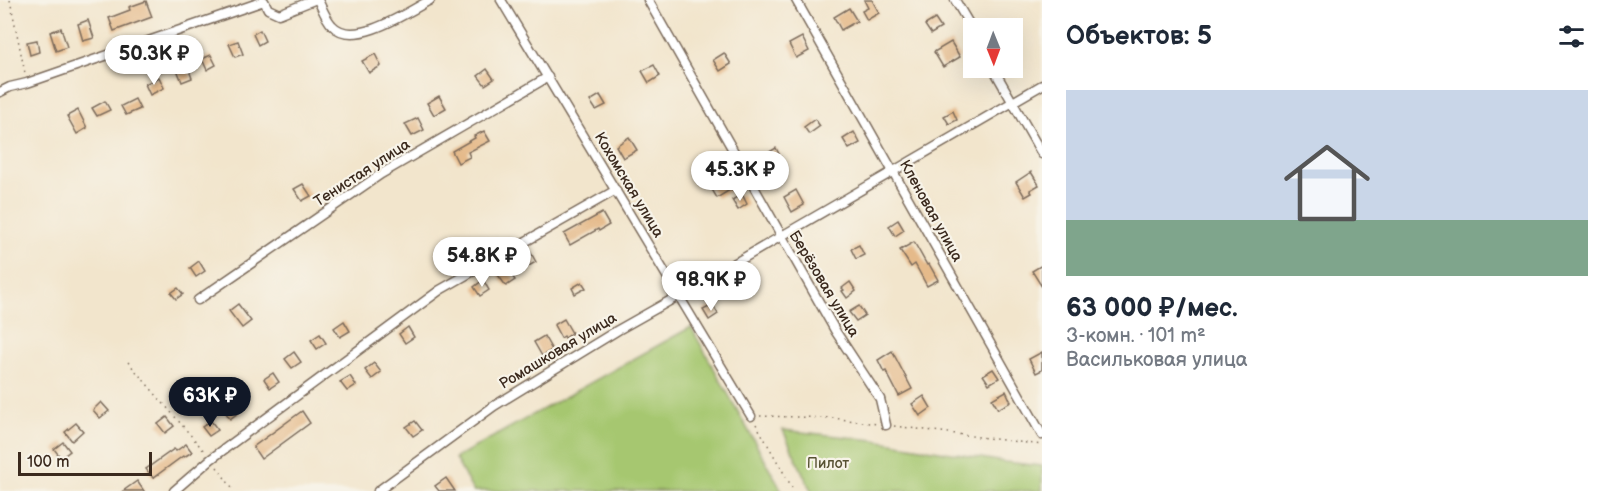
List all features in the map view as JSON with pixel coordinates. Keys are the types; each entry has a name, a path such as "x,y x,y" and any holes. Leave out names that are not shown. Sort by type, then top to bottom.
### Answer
{"street":[{"path":"0,92 264,1 268,9 279,14 316,0 332,25 344,32 358,32 381,26 430,0"},
{"name":"Кохомская улица","path":"501,0 751,416"},
{"name":"Берёзовая улица","path":"648,0 780,237 836,332 880,399 886,425"},
{"name":"Кленовая улица","path":"796,0 1042,435"},
{"path":"955,0 965,18"},
{"name":"Тенистая улица","path":"198,300 381,174 548,77"},
{"path":"999,78 1042,154"},
{"name":"Ромашковая улица","path":"378,491 494,406 618,330 1042,85"},
{"path":"174,491 211,459 440,290 616,190"}],"path":[{"path":"10,0 27,83"},
{"path":"128,362 211,459 234,491"},
{"path":"751,416 832,418 1042,445"},
{"path":"751,416 794,491"}],"green space":[{"path":"691,327 782,491 473,491 455,458"},
{"name":"Пилот","path":"783,430 874,440 1004,462 1042,466 1042,491 811,491"}],"building":[{"path":"864,0 872,0 879,13 867,20 862,11 868,8"},
{"path":"146,1 152,17 114,31 109,18"},
{"path":"849,8 857,21 841,30 834,17"},
{"path":"935,19 941,28 931,34 925,25"},
{"path":"88,20 94,38 83,41 78,24"},
{"path":"61,28 67,47 56,51 50,32"},
{"path":"260,30 265,41 258,45 253,34"},
{"path":"802,37 809,51 796,58 789,44"},
{"path":"37,40 39,52 30,55 27,42"},
{"path":"238,41 243,54 235,57 229,44"},
{"path":"951,42 960,57 943,67 934,52"},
{"path":"724,53 731,64 720,71 713,60"},
{"path":"375,54 381,66 369,73 362,61"},
{"path":"211,55 216,65 207,70 202,59"},
{"path":"186,63 192,78 182,82 176,67"},
{"path":"654,65 660,76 649,83 642,71"},
{"path":"487,69 494,79 485,85 478,76"},
{"path":"159,77 164,88 150,95 145,84"},
{"path":"600,95 606,105 596,110 590,101"},
{"path":"439,96 446,108 434,115 427,103"},
{"path":"135,99 140,109 126,115 121,106"},
{"path":"105,101 110,110 97,116 92,108"},
{"path":"78,110 87,128 77,134 67,116"},
{"path":"953,111 957,120 949,124 944,116"},
{"path":"418,118 424,130 412,136 405,124"},
{"path":"815,119 820,126 809,134 804,127"},
{"path":"484,131 490,141 468,152 470,157 458,163 452,151"},
{"path":"854,132 860,143 849,149 843,139"},
{"path":"629,137 637,150 623,158 616,146"},
{"path":"776,148 781,158 772,164 766,154"},
{"path":"723,171 733,188 717,198 707,181"},
{"path":"1031,172 1039,185 1030,190 1032,193 1025,197 1016,182"},
{"path":"303,184 311,196 302,201 294,189"},
{"path":"796,190 804,205 792,212 784,197"},
{"path":"742,194 747,204 738,210 732,200"},
{"path":"602,213 609,225 570,245 564,234"},
{"path":"898,220 904,230 895,236 889,226"},
{"path":"914,242 938,280 927,286 915,264 911,267 900,250"},
{"path":"859,245 864,255 856,259 851,249"},
{"path":"531,253 536,262 525,268 520,259"},
{"path":"199,261 205,271 196,277 190,268"},
{"path":"1042,265 1042,287 1032,271"},
{"path":"507,269 515,280 506,286 498,275"},
{"path":"483,280 489,290 480,296 474,287"},
{"path":"582,282 586,288 575,294 572,288"},
{"path":"850,282 856,291 847,298 842,288"},
{"path":"178,288 183,294 176,299 171,293"},
{"path":"238,304 251,321 242,328 229,311"},
{"path":"713,305 718,314 709,320 703,310"},
{"path":"859,306 865,315 856,321 849,312"},
{"path":"564,319 572,333 561,338 554,325"},
{"path":"344,321 350,331 340,337 334,328"},
{"path":"408,327 414,337 405,343 399,334"},
{"path":"320,334 326,343 317,349 311,340"},
{"path":"544,336 552,350 542,356 534,342"},
{"path":"892,351 912,389 899,396 878,360"},
{"path":"294,352 301,362 292,368 285,359"},
{"path":"1042,352 1042,370 1036,373 1029,359"},
{"path":"374,363 381,372 372,379 365,370"},
{"path":"993,369 999,378 989,384 983,375"},
{"path":"273,373 279,382 270,388 264,379"},
{"path":"350,376 356,385 347,391 340,382"},
{"path":"1006,391 1011,402 998,409 992,399"},
{"path":"924,396 931,408 920,416 912,404"},
{"path":"101,402 109,411 100,418 93,410"},
{"path":"232,403 239,412 230,419 224,410"},
{"path":"302,411 310,423 261,459 253,447"},
{"path":"167,417 174,426 165,433 158,424"},
{"path":"211,421 218,430 209,436 202,427"},
{"path":"415,421 422,430 413,436 406,427"},
{"path":"76,423 83,431 72,441 65,432"},
{"path":"63,442 70,451 61,458 54,449"},
{"path":"186,444 192,452 153,478 146,469 174,449 176,451"},
{"path":"446,478 455,491 439,491 435,486"},
{"path":"137,481 144,491 123,491"}]}
